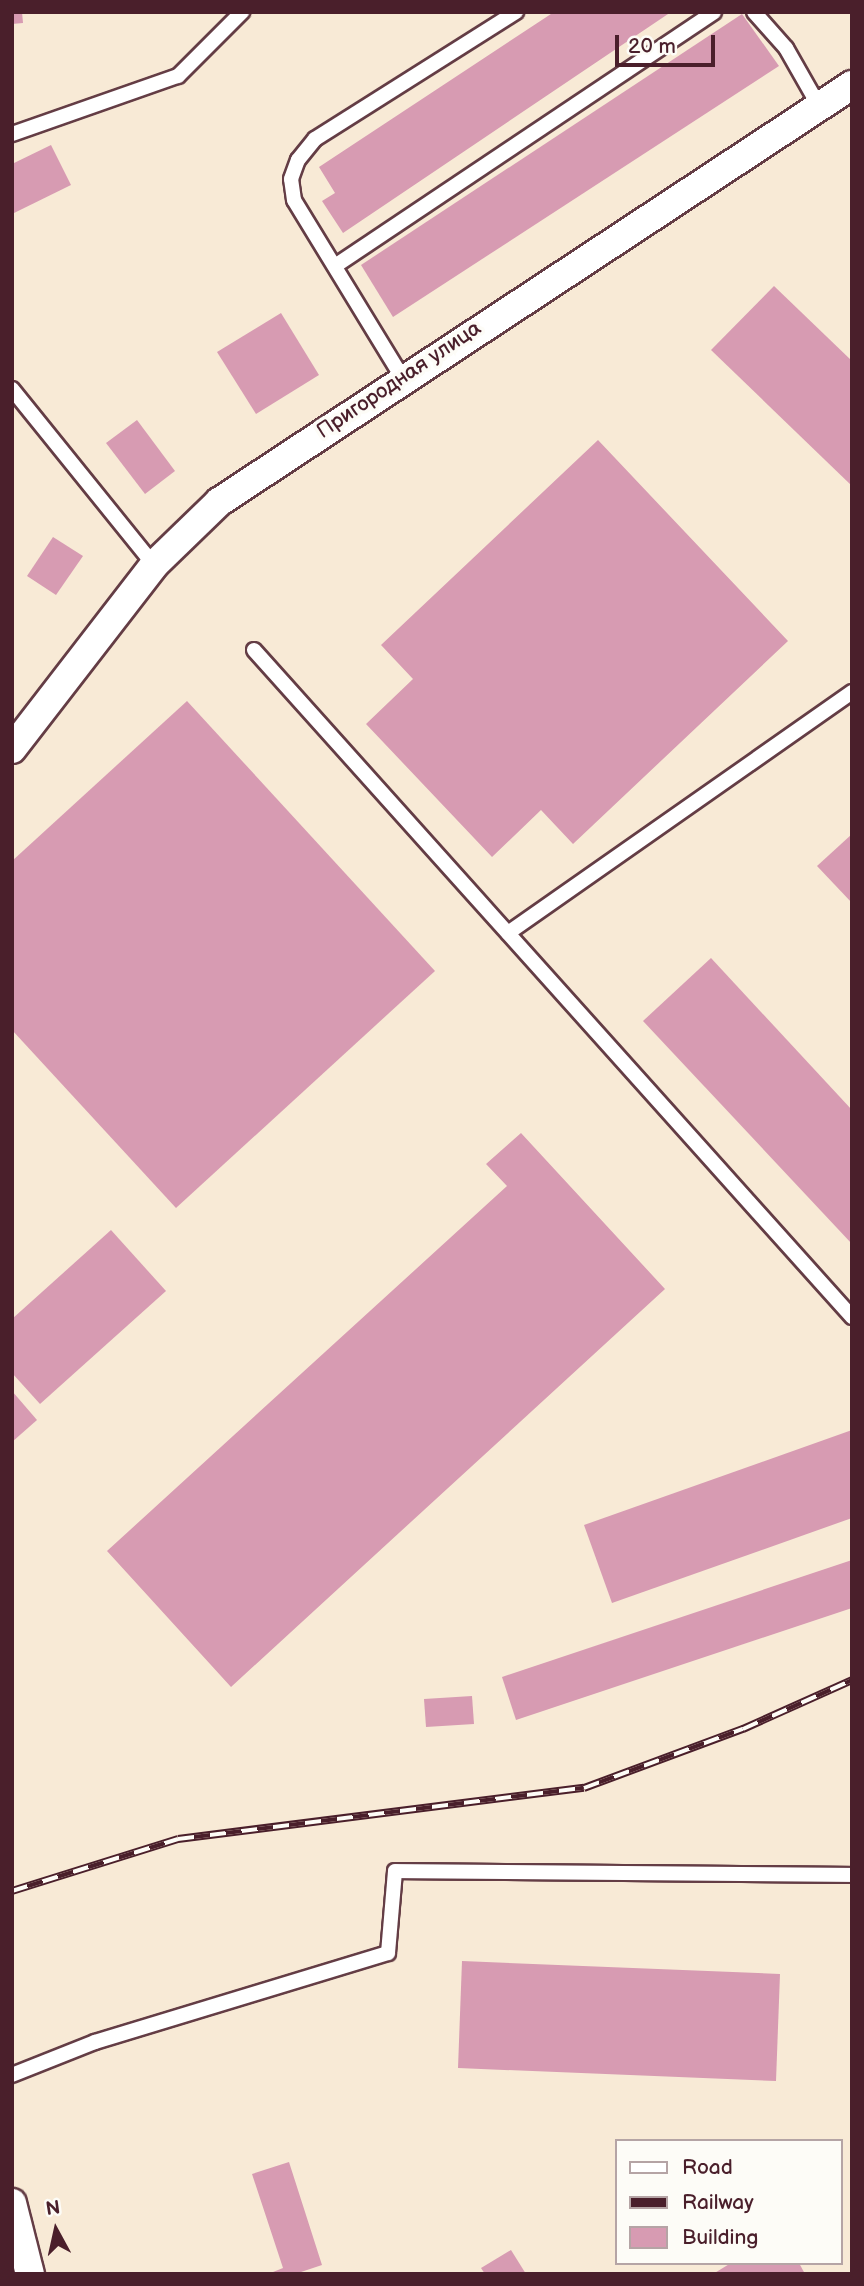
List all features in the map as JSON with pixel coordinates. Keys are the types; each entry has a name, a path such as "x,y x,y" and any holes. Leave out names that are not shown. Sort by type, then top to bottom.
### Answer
{"street":[{"name":"Пригородная улица","path":"12,749 154,565 219,502 402,377 852,85"},
{"path":"12,2203 30,2274"}],"lane":[{"path":"12,134 178,76 242,12"},
{"path":"402,377 294,200 291,179 298,160 315,139 516,12"},
{"path":"335,265 715,12"},
{"path":"754,12 786,48 819,106"},
{"path":"12,389 154,565"},
{"path":"254,650 852,1317"},
{"path":"508,933 852,692"},
{"path":"12,2075 95,2042 388,1953 395,1871 852,1875"}],"building":[{"path":"12,12 22,12 23,23 12,24"},
{"path":"554,12 671,12 343,233 322,201 335,193 319,167"},
{"path":"742,14 779,66 393,317 361,265"},
{"path":"51,145 71,185 12,214 12,164"},
{"path":"774,286 852,361 852,486 711,350"},
{"path":"281,313 319,375 256,414 217,352"},
{"path":"137,420 175,471 145,494 106,443"},
{"path":"598,440 788,641 573,844 541,810 492,857 366,724 413,679 381,645"},
{"path":"53,537 83,556 56,595 27,576"},
{"path":"187,701 435,971 176,1208 12,1030 12,861"},
{"path":"852,834 852,903 817,866"},
{"path":"711,958 852,1110 852,1244 643,1021"},
{"path":"521,1133 665,1289 231,1687 107,1551 507,1186 486,1164"},
{"path":"111,1230 166,1291 40,1404 12,1373 12,1319"},
{"path":"12,1391 37,1420 12,1442"},
{"path":"852,1430 852,1518 612,1603 584,1525"},
{"path":"852,1560 852,1608 516,1720 502,1677"},
{"path":"472,1696 474,1724 426,1727 424,1699"},
{"path":"462,1961 780,1974 776,2081 458,2068"},
{"path":"289,2162 322,2265 295,2274 268,2274 283,2268 252,2174"},
{"path":"511,2250 526,2274 485,2274 481,2268"},
{"path":"728,2265 800,2265 805,2274 713,2274"}],"railway":[{"path":"12,1891 178,1839 584,1788 743,1729 852,1680"}]}
